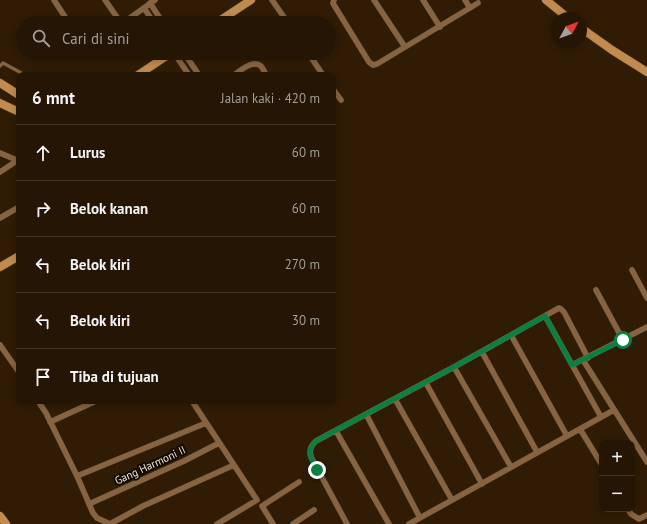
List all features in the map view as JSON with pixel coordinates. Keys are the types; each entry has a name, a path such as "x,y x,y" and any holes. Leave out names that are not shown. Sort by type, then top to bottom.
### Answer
{"street":[{"path":"54,0 64,16"},
{"path":"105,0 117,16"},
{"path":"226,16 250,0"},
{"path":"272,0 283,16"},
{"path":"334,0 334,5 369,62 374,65 478,3"},
{"path":"374,0 406,47"},
{"path":"423,0 440,27"},
{"path":"465,0 470,8"},
{"path":"546,0 561,12"},
{"path":"132,16 153,2 160,16"},
{"path":"144,8 149,16"},
{"path":"587,32 647,72"},
{"path":"143,72 161,60"},
{"path":"177,60 187,72"},
{"path":"189,60 197,72"},
{"path":"313,60 321,72"},
{"path":"239,72 250,65 258,64 264,72"},
{"path":"0,83 16,93"},
{"path":"336,94 340,100"},
{"path":"0,103 16,111"},
{"path":"0,153 16,159"},
{"path":"0,172 16,161"},
{"path":"0,218 16,209"},
{"path":"0,267 16,258"},
{"path":"632,270 647,298"},
{"path":"596,290 623,340"},
{"path":"347,524 311,457 310,450 312,445 316,441 426,383 559,308 564,312 586,359 614,410 647,462"},
{"path":"545,316 601,417"},
{"path":"572,365 647,327"},
{"path":"511,334 567,436"},
{"path":"0,345 16,368"},
{"path":"482,352 537,452"},
{"path":"454,367 511,467"},
{"path":"426,383 482,484"},
{"path":"396,399 452,500"},
{"path":"40,404 46,413 77,476 93,513 101,522 110,524 143,506 234,465"},
{"path":"50,422 89,404"},
{"path":"194,404 257,500 217,524"},
{"path":"409,524 614,410"},
{"path":"366,414 420,518"},
{"path":"77,476 206,422"},
{"path":"580,428 599,460"},
{"path":"336,431 389,524"},
{"name":"Gang Harmoni II","path":"90,504 219,442"},
{"path":"273,524 262,506 299,482"},
{"path":"293,524 314,510"},
{"path":"630,512 639,519 647,515"},
{"path":"0,516 6,524"}],"lane":[{"path":"0,59 1,65 18,72"}],"route":[{"path":"317,470 311,457 310,450 316,441 482,352 511,334 545,316 572,365 623,340"}]}
